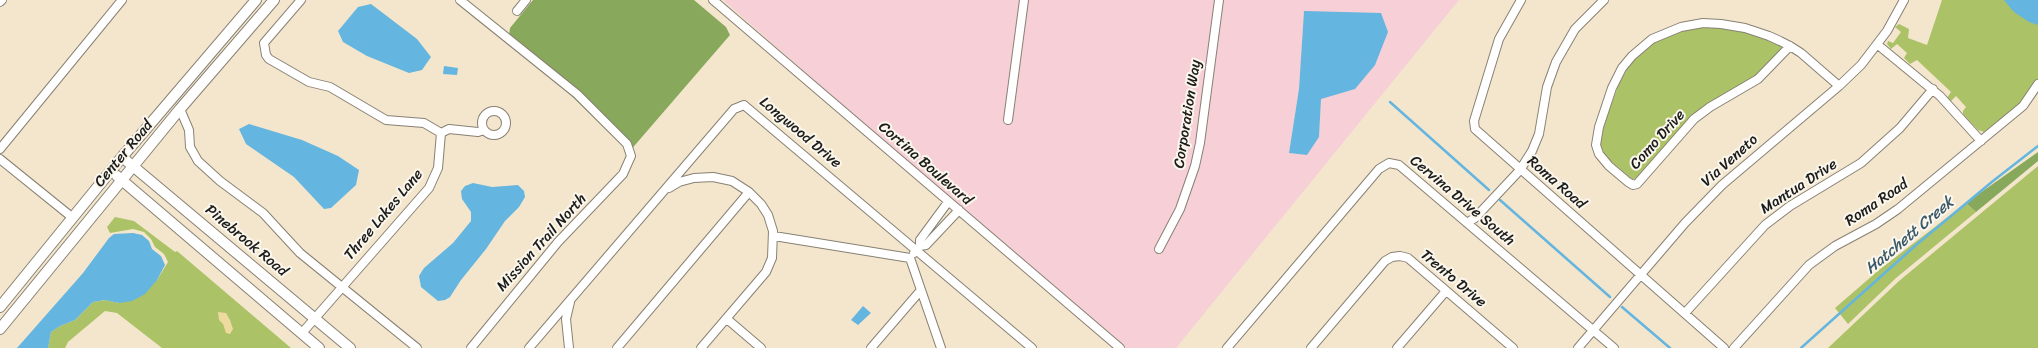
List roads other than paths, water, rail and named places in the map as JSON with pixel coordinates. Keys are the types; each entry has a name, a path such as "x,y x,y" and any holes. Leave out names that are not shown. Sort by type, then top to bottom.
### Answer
{"street":[{"path":"0,149 122,0"},
{"name":"Center Road","path":"0,307 122,157 256,0"},
{"name":"Center Road","path":"0,329 180,109 274,0"},
{"path":"301,0 266,40 264,46 266,55 277,64 309,82 330,87 386,120 424,123 441,133 449,129 478,132 484,130"},
{"name":"Mission Trail North","path":"460,0 577,94 627,144 631,156 624,174 558,242 471,348"},
{"path":"517,11 526,0"},
{"name":"Cortina Boulevard","path":"713,0 1120,348"},
{"path":"1008,120 1024,0"},
{"name":"Corporation Way","path":"1159,249 1180,209 1195,166 1201,137 1219,0"},
{"name":"Roma Road","path":"1521,0 1499,39 1474,121 1478,133 1724,348"},
{"path":"1467,223 1474,218 1520,170 1532,151 1539,134 1547,86 1556,62 1575,29 1604,0"},
{"name":"Via Veneto","path":"1578,348 1686,222 1722,186 1839,86 1878,45 1904,0"},
{"name":"Como Drive","path":"1790,46 1758,79 1694,119 1637,184 1633,185 1628,182 1609,166 1598,154 1596,145 1599,127 1620,72 1632,56 1657,36 1680,27 1710,23 1758,32 1790,46 1811,60 1839,86"},
{"path":"1878,45 1933,89 1955,111 1981,141"},
{"name":"Roma Road","path":"1734,348 1809,266 1835,246 1876,224 1898,209 2023,106 2038,84"},
{"name":"Mantua Drive","path":"1685,314 1765,225 1790,206 1842,176 1871,156 1904,123 1933,89"},
{"name":"Longwood Drive","path":"529,348 734,109 744,105 918,248 1032,348"},
{"path":"180,109 186,124 190,147 198,161 220,181 263,213 290,244 417,348"},
{"name":"Three Lakes Lane","path":"302,333 429,188 438,168 441,133"},
{"name":"Pinebrook Road","path":"122,157 350,348"},
{"path":"0,159 72,218"},
{"name":"Cervina Drive South","path":"1227,348 1384,165 1389,163 1399,165 1614,348"},
{"path":"111,171 319,348"},
{"path":"660,196 682,181 708,176 732,181 749,192 765,210 774,236 772,258 766,272 702,348"},
{"path":"617,348 749,192"},
{"path":"910,258 918,248 920,240 948,202"},
{"path":"918,248 926,245 958,210"},
{"path":"774,236 910,258"},
{"name":"Trento Drive","path":"1311,348 1385,262 1392,256 1408,258 1513,348"},
{"path":"910,258 941,348"},
{"path":"871,348 921,290"},
{"path":"1397,348 1446,291"},
{"path":"569,348 567,313 573,296"},
{"path":"727,319 761,348"}],"water":[{"path":"2004,0 2038,0 2038,25 2029,22 2014,12"},
{"path":"371,4 417,39 431,57 422,70 409,73 367,56 343,42 338,31 358,7"},
{"path":"1304,11 1381,13 1388,32 1375,65 1355,89 1321,99 1319,137 1307,155 1289,153 1299,89"},
{"path":"444,66 458,68 457,75 443,74"},
{"path":"249,124 302,140 338,156 359,170 356,185 331,208 324,209 294,177 246,144 239,129"},
{"path":"473,183 492,187 518,185 524,191 525,197 519,207 505,221 450,297 445,300 438,301 421,287 419,276 424,268 453,243 471,221 471,212 462,199 461,191 465,186"},
{"path":"133,233 142,235 149,241 152,249 161,256 165,265 157,280 145,294 132,301 119,303 105,300 93,302 75,320 60,326 51,332 48,348 17,348 83,273 109,238 114,234"},
{"path":"863,306 871,313 858,325 851,320"}],"waterway":[{"path":"1390,102 1489,190"},
{"name":"Hatchett Creek","path":"1801,348 1916,245 2038,146"},
{"path":"1500,200 1610,297"},
{"path":"1622,307 1670,348"}]}
